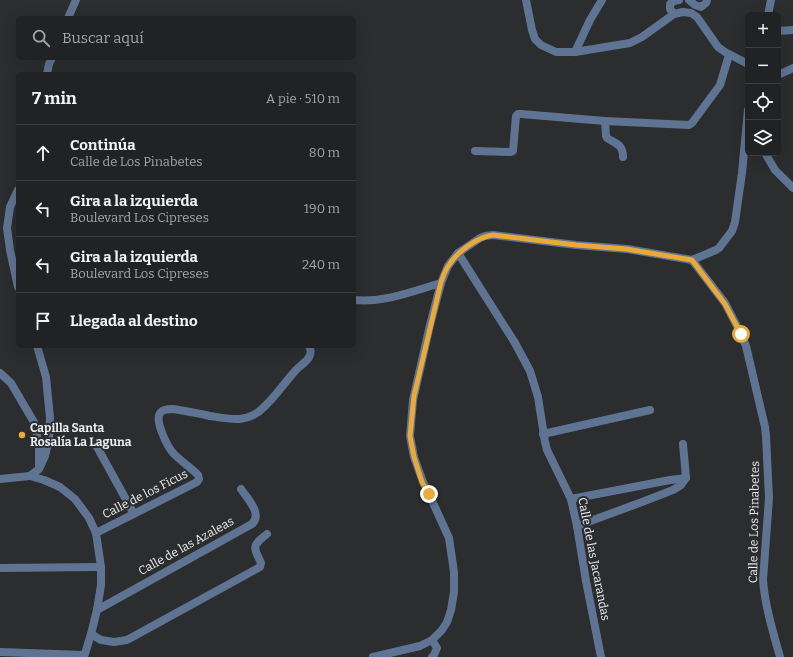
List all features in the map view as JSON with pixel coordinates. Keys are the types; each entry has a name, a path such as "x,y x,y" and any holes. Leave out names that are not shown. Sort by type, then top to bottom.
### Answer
{"street":[{"path":"69,16 76,0"},
{"path":"526,0 535,39 541,45 556,52 575,52 630,43 642,37 674,14 683,12 691,13 697,17 718,47 729,55 745,63"},
{"path":"575,52 590,20 602,0"},
{"path":"674,14 670,9 670,4 679,0"},
{"path":"689,0 695,5 701,7 707,0"},
{"path":"769,12 771,0"},
{"path":"781,31 793,30"},
{"path":"475,151 511,152 513,150 516,116 518,114 605,121 692,124 720,86 729,55"},
{"path":"47,72 51,60"},
{"path":"781,74 793,68"},
{"path":"373,657 420,646 432,640 442,630 447,622 451,610 454,592 454,572 449,538 422,482 414,457 410,436 414,396 441,282 448,266 458,253 480,238 493,235 576,245 626,249 692,260 719,248 732,231 736,222 747,120"},
{"path":"605,121 607,138 622,148 623,158"},
{"path":"768,156 775,170 793,188"},
{"path":"16,194 10,207 7,228 16,278"},
{"name":"Calle de las Jacarandas","path":"458,253 515,343 530,371 538,397 547,450 571,499 601,657"},
{"name":"Calle de Los Pinabetes","path":"692,260 725,304 741,334 746,346 765,427 768,498 763,580 780,657"},
{"path":"356,300 378,300 399,296 441,282"},
{"path":"356,305 363,301"},
{"path":"30,476 39,469 50,439 50,418 46,377 38,348"},
{"name":"Calle de los Ficus","path":"96,533 197,482 199,479 198,475 174,454 168,445 160,426 159,419 162,411 173,409 232,419 247,418 255,415 311,355 310,348"},
{"path":"0,372 11,383 35,424 39,448 39,469"},
{"path":"544,434 650,410"},
{"path":"577,526 642,502 681,485 686,478 683,444"},
{"path":"96,445 134,514"},
{"path":"0,479 30,476 60,487 75,498 89,518 96,533 101,567 101,585 97,610 84,656 0,652"},
{"path":"571,499 686,478"},
{"path":"662,482 664,493"},
{"name":"Calle de las Azaleas","path":"97,610 252,524 255,521 256,512 241,490"},
{"path":"91,634 100,640 114,642 127,640 260,567 261,563 256,552 255,545 267,534"},
{"path":"0,568 101,567"},
{"path":"432,640 437,648 432,657"}],"place":[{"name":"Capilla Santa Rosalía La Laguna","path":"22,435"}],"route":[{"path":"429,494 422,482 414,457 410,436 414,396 441,282 448,266 458,253 480,238 493,235 576,245 626,249 692,260 725,304 741,334"}]}
